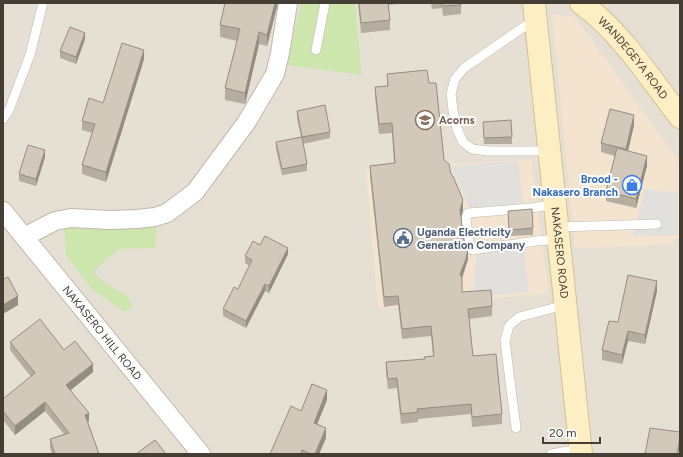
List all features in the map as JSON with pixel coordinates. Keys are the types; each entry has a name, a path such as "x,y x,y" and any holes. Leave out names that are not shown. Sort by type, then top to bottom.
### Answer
{"street":[{"path":"24,237 55,221 71,218 110,220 155,217 167,213 195,192 246,123 275,74 288,3"},
{"name":"WANDEGEYA ROAD","path":"581,3 606,24 622,41 680,117"},
{"name":"NAKASERO ROAD","path":"535,11 580,451"},
{"name":"NAKASERO HILL ROAD","path":"3,211 201,454"}],"lane":[{"path":"3,119 9,110 30,55 43,3"},
{"path":"316,50 324,3"},
{"path":"535,11 464,68 455,79 451,94 452,110 457,129 463,142 472,149 488,151 550,151"},
{"path":"555,204 532,208 468,213 466,215 466,219 470,249 472,250 536,241 558,233 657,224"},
{"path":"516,428 505,342 509,326 519,316 565,305"},
{"path":"551,454 580,451"}],"shaded area":[{"path":"3,3 680,3 680,454 3,454"},
{"path":"552,14 575,17 680,163 680,236 667,245 575,248"},
{"path":"531,159 549,293 378,309 366,170"},
{"path":"518,161 523,204 470,209 450,166"},
{"path":"645,189 678,193 678,235 632,236"},
{"path":"524,249 529,292 473,297 476,254"}],"green space":[{"path":"301,3 355,3 361,75 287,65"},
{"path":"75,221 151,224 157,229 155,248 118,249 93,272 104,283 127,295 133,307 124,312 92,289 66,255 64,229"}],"building":[{"path":"225,3 275,3 267,35 259,32 245,93 225,88 240,29 220,25"},
{"path":"359,3 388,3 390,20 361,23"},
{"path":"442,3 461,3 461,5 443,6"},
{"path":"70,27 85,33 76,57 60,51"},
{"path":"122,43 144,50 106,172 82,165 95,124 82,121 89,98 103,103"},
{"path":"427,70 429,83 436,83 444,160 449,164 451,174 463,200 460,210 464,240 468,245 468,249 460,274 462,278 462,292 491,290 492,306 468,309 473,356 496,354 502,414 472,417 471,404 417,409 418,412 401,414 397,378 388,379 386,362 425,359 424,357 434,356 431,326 402,329 398,296 384,297 370,166 395,163 392,123 379,124 375,87 388,86 387,74"},
{"path":"325,105 330,132 302,137 297,111"},
{"path":"610,109 634,115 626,149 601,143"},
{"path":"511,120 512,137 484,138 483,122"},
{"path":"302,137 307,164 282,169 276,142"},
{"path":"28,145 45,150 36,179 19,174"},
{"path":"617,148 647,156 636,199 606,191"},
{"path":"532,209 533,228 509,230 508,211"},
{"path":"265,236 288,248 269,286 265,284 246,321 223,309 234,287 238,289 252,260 245,256 253,241 260,245"},
{"path":"628,275 657,281 645,335 628,331 622,355 602,350 609,321 618,322"},
{"path":"3,277 4,279 8,277 18,296 3,305"},
{"path":"40,319 64,350 75,341 93,364 66,385 89,413 85,415 99,454 55,454 50,439 69,433 45,402 15,426 3,411 3,399 35,373 10,342"},
{"path":"312,384 327,390 314,423 326,428 315,454 302,450 301,454 270,454 291,406 301,411"},
{"path":"650,428 680,432 677,454 645,454"},
{"path":"155,440 166,454 136,454"}],"place":[{"name":"Acorns","path":"425,120"},
{"name":"Brood - Nakasero Branch","path":"632,185"},
{"name":"Uganda Electricity Generation Company","path":"403,238"}]}
